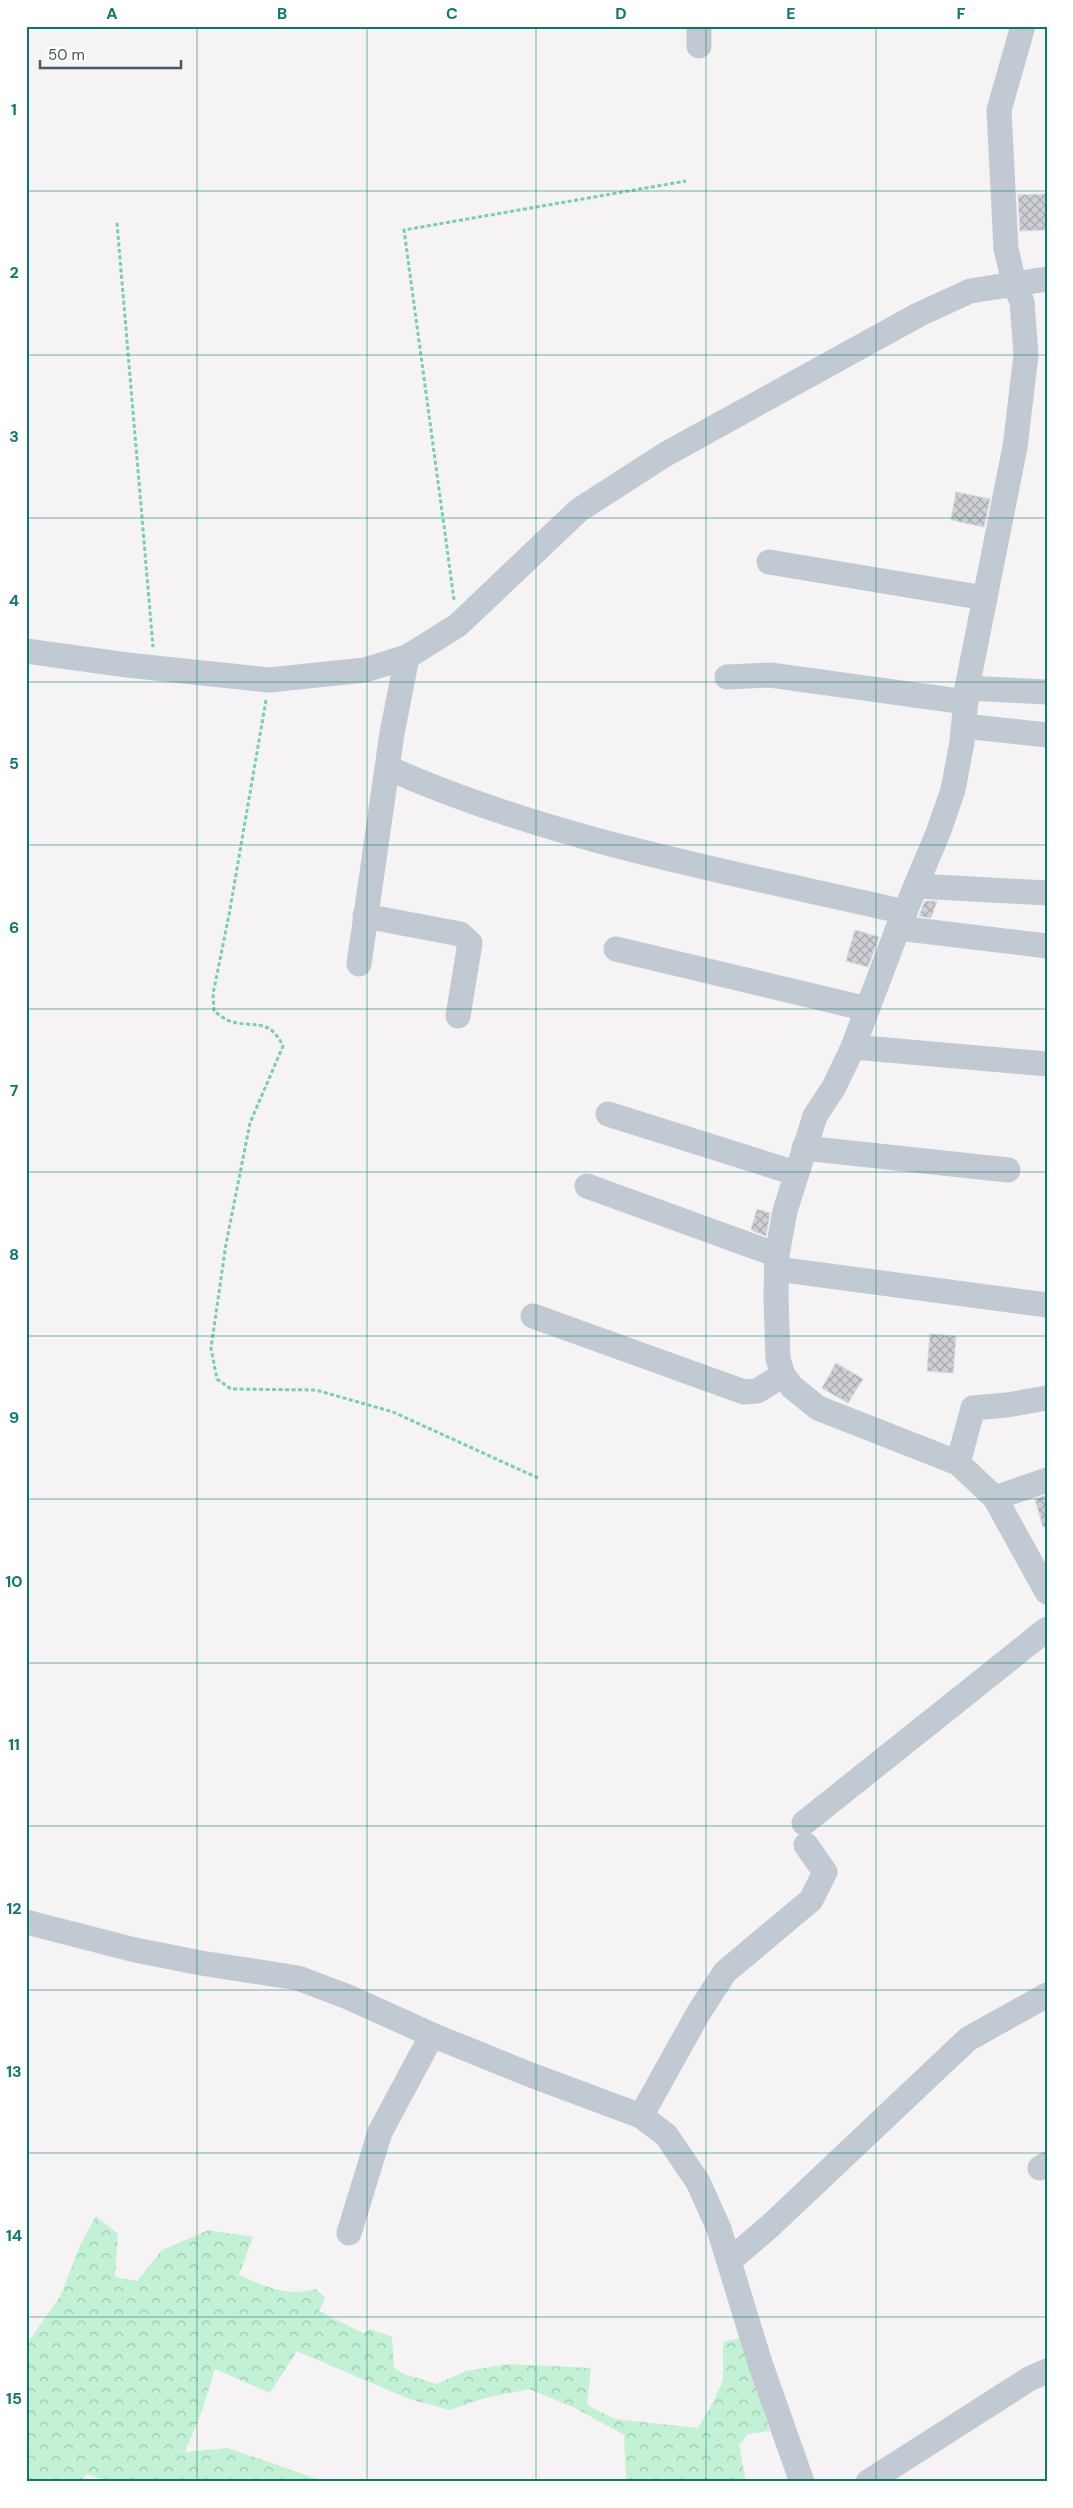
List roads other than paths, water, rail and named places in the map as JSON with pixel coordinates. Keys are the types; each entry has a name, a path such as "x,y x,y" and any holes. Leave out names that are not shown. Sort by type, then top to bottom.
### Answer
{"street":[{"path":"1023,26 998,110 1006,249 1014,283 1022,302 1026,355 1015,447 985,598 953,790 853,1047 834,1087 815,1116 796,1173 785,1211 777,1262 778,1358 783,1375 792,1387 818,1408 958,1463 995,1498 1043,1578"},
{"path":"26,651 154,668 269,680 364,670 407,657 458,625 579,510 666,454 918,314 970,291 1047,279"},
{"path":"769,562 985,598"},
{"path":"359,964 392,733 407,657"},
{"path":"727,677 770,675 966,705 1047,735"},
{"path":"966,705 1047,692"},
{"path":"388,768 437,790 537,823 601,841 902,920 1047,946"},
{"path":"917,886 1047,893"},
{"path":"365,916 460,934 470,943 458,1016"},
{"path":"616,949 867,1009"},
{"path":"853,1047 1047,1064"},
{"path":"608,1114 796,1173"},
{"path":"804,1148 1008,1170"},
{"path":"587,1186 777,1262 1047,1305"},
{"path":"533,1316 744,1392 757,1391 783,1375"},
{"path":"958,1463 973,1408 1007,1405 1047,1398"},
{"path":"995,1498 1047,1480"},
{"path":"641,2116 699,2012 725,1972 811,1900 824,1872 805,1834 1047,1629"},
{"path":"26,1922 135,1950 298,1978 348,1997 432,2036 641,2116 666,2135 698,2182 719,2229 760,2364 802,2482"},
{"path":"729,2261 769,2227 968,2040 1047,1995"},
{"path":"349,2233 380,2132 432,2036"},
{"path":"868,2482 1029,2379 1047,2371"}]}
